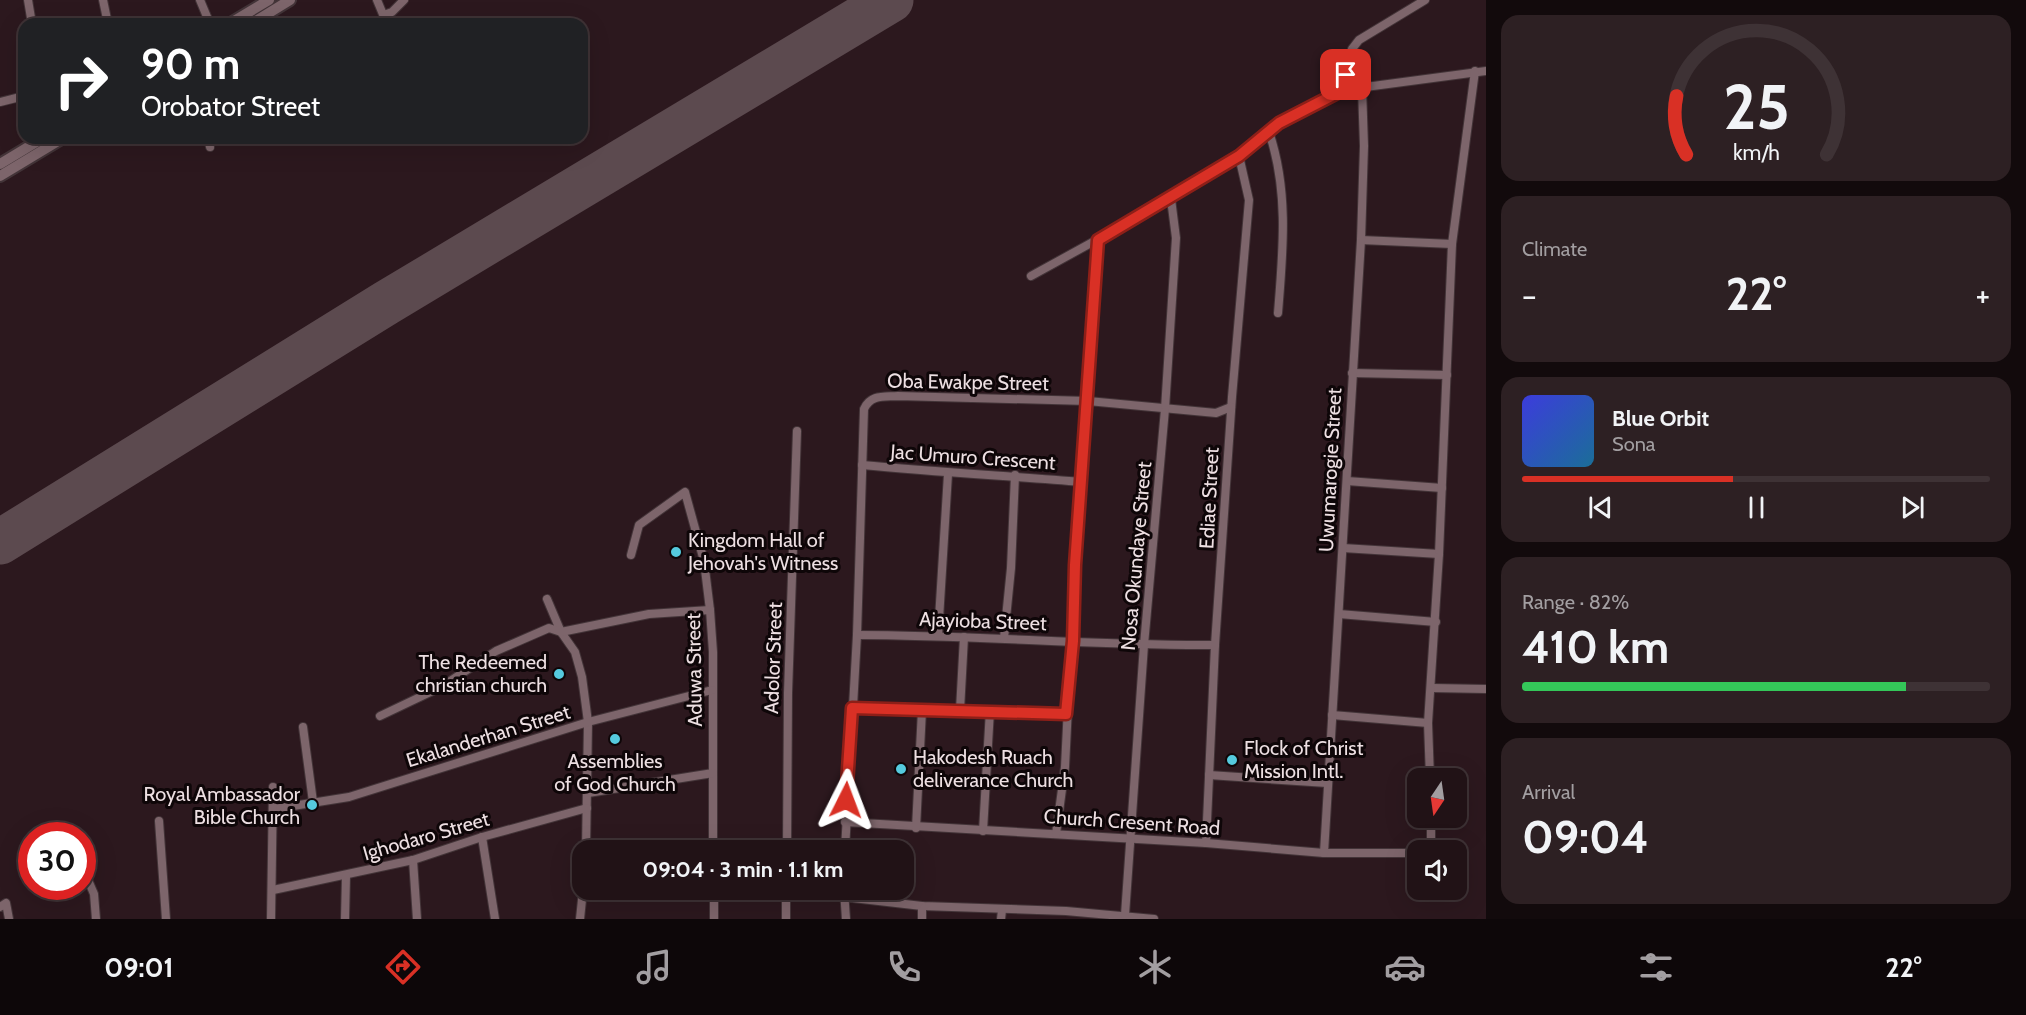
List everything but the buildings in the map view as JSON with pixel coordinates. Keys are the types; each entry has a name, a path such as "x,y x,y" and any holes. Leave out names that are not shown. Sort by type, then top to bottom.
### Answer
{"main road":[{"path":"239,18 269,0"},
{"path":"261,18 290,0"},
{"path":"0,165 33,144"},
{"path":"0,176 53,144"}],"street":[{"path":"28,0 31,18"},
{"path":"103,0 107,18"},
{"path":"200,0 208,18"},
{"path":"377,0 385,18"},
{"path":"384,15 392,12 404,0"},
{"path":"1343,90 1352,49 1359,40 1425,0"},
{"path":"1430,768 1428,723 1436,622 1452,244 1475,71"},
{"path":"1031,276 1171,199 1239,156 1279,123 1343,90 1486,71"},
{"name":"Uwumarogie Street","path":"1324,853 1361,240 1365,146 1362,88"},
{"path":"0,102 18,98"},
{"path":"1269,132 1277,156 1283,195 1278,313"},
{"name":"Ediae Street","path":"1206,843 1215,645 1231,407 1249,200 1239,156"},
{"name":"Nosa Okundaye Street","path":"1125,915 1144,645 1166,409 1176,238 1171,199"},
{"path":"1056,834 1065,767 1075,565 1098,240"},
{"path":"1361,240 1452,244"},
{"path":"1352,373 1447,375"},
{"name":"Oba Ewakpe Street","path":"845,840 857,635 864,409 872,397 1088,401"},
{"path":"1088,401 1216,413 1231,407"},
{"name":"Adolor Street","path":"787,840 788,693 797,431"},
{"name":"Jac Umuro Crescent","path":"862,465 948,474 1015,475 1082,482"},
{"path":"938,635 948,474"},
{"path":"1004,638 1011,568 1015,475"},
{"path":"1347,481 1442,488"},
{"name":"Aduwa Street","path":"631,555 639,525 685,492 704,561 710,610 713,840"},
{"path":"1343,548 1439,554"},
{"path":"547,598 561,632 575,652 582,677 588,722 586,840"},
{"path":"380,716 441,687 496,651 549,628 561,632 649,615 710,610"},
{"path":"1339,614 1436,622"},
{"name":"Ajayioba Street","path":"857,635 938,635 1144,645 1215,645"},
{"path":"960,710 963,637"},
{"path":"1432,688 1486,689"},
{"name":"Ekalanderhan Street","path":"274,809 349,797 588,722 712,690"},
{"path":"852,708 1066,714"},
{"path":"916,828 922,710"},
{"path":"983,831 990,711"},
{"path":"1332,715 1428,723"},
{"path":"303,727 313,802"},
{"path":"588,793 713,773"},
{"path":"1209,775 1327,783"},
{"path":"271,919 273,787"},
{"name":"Ighodaro Street","path":"273,890 413,860 482,837 587,808"},
{"path":"159,820 166,919"},
{"name":"Church Cresent Road","path":"845,822 916,828 1206,843 1324,853 1407,853"},
{"path":"482,837 495,919"},
{"path":"413,860 417,919"},
{"path":"345,919 346,876"},
{"path":"94,900 96,919"},
{"path":"580,919 582,900"},
{"path":"714,900 714,919"},
{"path":"786,900 786,919"},
{"path":"845,900 846,919"},
{"path":"886,900 922,906 1066,915 1125,915 1154,919"},
{"path":"3,905 9,919"},
{"path":"922,906 922,919"},
{"path":"1001,919 1002,910"}],"runway":[{"path":"0,542 386,303 891,0"}],"place":[{"name":"Kingdom Hall of Jehovah's Witness","path":"676,552"},
{"name":"The Redeemed christian church","path":"559,674"},
{"name":"Assemblies of God Church","path":"615,739"},
{"name":"Flock of Christ Mission Intl.","path":"1232,760"},
{"name":"Hakodesh Ruach deliverance Church","path":"901,769"},
{"name":"Royal Ambassador Bible Church","path":"312,805"}],"route":[{"path":"846,800 852,708 1066,714 1073,641 1075,565 1098,240 1171,199 1239,156 1279,123 1343,90 1346,75"}]}
